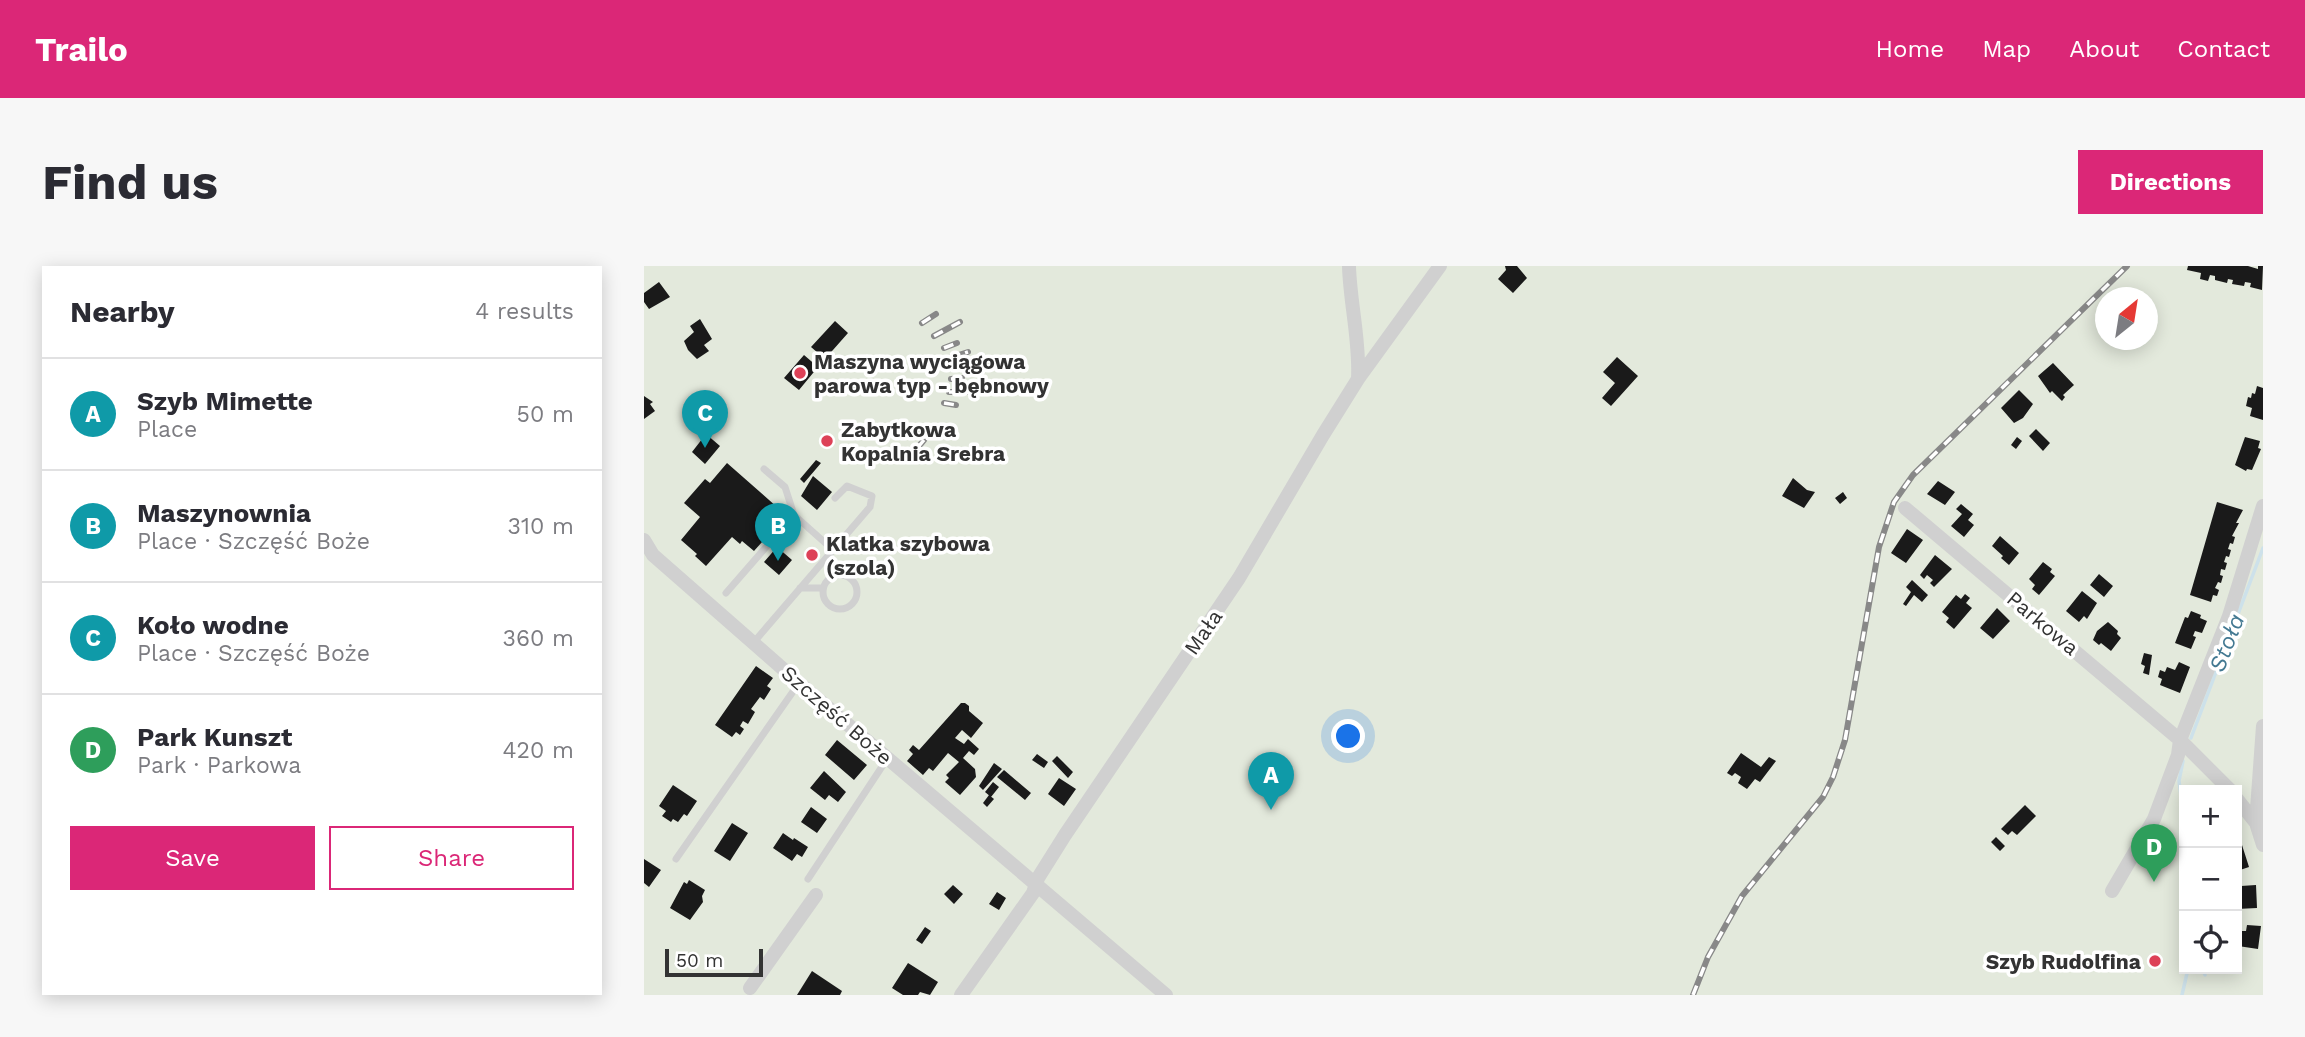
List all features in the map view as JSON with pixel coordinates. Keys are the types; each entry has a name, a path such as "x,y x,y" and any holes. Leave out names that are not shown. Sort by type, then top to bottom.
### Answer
{"street":[{"path":"1349,266 1354,332 1359,356 1358,379"},
{"name":"Mała","path":"961,995 1033,893 1035,884 1119,752 1239,578 1358,379 1440,266"},
{"path":"2112,891 2154,819 2178,755 2180,740 2229,616 2263,506"},
{"name":"Parkowa","path":"1905,508 2180,740 2225,785"},
{"name":"Szczęść Boże","path":"644,540 653,555 799,683 1166,995"},
{"path":"2256,823 2263,726"},
{"path":"2242,805 2256,823 2263,845"},
{"path":"753,990 816,895"}],"lane":[{"path":"764,469 785,487 794,515 832,549"},
{"path":"754,642 870,506 872,496 847,486 835,498"},
{"path":"726,593 794,515"},
{"path":"845,575 857,587 857,598 849,607 838,609 824,599 823,588 834,576 845,575"},
{"path":"800,588 823,588"},
{"path":"676,859 799,683"},
{"path":"808,879 888,758"}],"shaded area":[{"path":"644,266 2263,266 2263,995 644,995"}],"building":[{"path":"1505,266 1517,266 1527,278 1513,293 1498,279 1506,270"},
{"path":"2188,266 2248,266 2258,269 2258,266 2263,266 2262,290 2250,287 2251,283 2245,282 2244,286 2232,284 2233,280 2228,279 2227,283 2215,280 2215,276 2210,275 2208,281 2200,279 2201,273 2187,270"},
{"path":"659,282 670,297 649,309 644,302 644,293"},
{"path":"700,319 712,339 704,345 709,351 697,359 684,341 694,332 690,326"},
{"path":"835,321 848,333 825,359 811,347"},
{"path":"804,355 818,367 799,390 784,378"},
{"path":"1617,357 1638,376 1611,406 1602,398 1615,383 1603,372"},
{"path":"2053,363 2074,385 2063,395 2065,397 2062,401 2052,391 2050,393 2038,376"},
{"path":"2257,386 2263,388 2263,420 2250,416 2252,408 2246,406 2248,397 2251,398 2252,393 2255,394"},
{"path":"2019,390 2033,404 2023,418 2014,423 2001,408"},
{"path":"644,396 653,402 650,404 655,411 644,419"},
{"path":"2036,429 2050,443 2043,451 2029,436"},
{"path":"706,434 720,446 705,464 692,452"},
{"path":"2017,437 2022,441 2016,449 2011,445"},
{"path":"2245,437 2260,441 2258,448 2261,449 2252,470 2246,471 2235,465"},
{"path":"816,460 821,463 804,483 800,479"},
{"path":"727,463 786,515 754,551 732,537 706,566 681,540 700,517 684,503 705,479 710,483"},
{"path":"813,476 832,492 817,510 801,496"},
{"path":"1793,478 1807,490 1815,492 1804,508 1782,496"},
{"path":"1938,481 1955,492 1945,505 1927,494"},
{"path":"1843,492 1847,498 1840,504 1835,498"},
{"path":"2217,502 2243,510 2232,536 2235,537 2233,544 2230,543 2228,549 2231,550 2229,557 2226,556 2224,562 2227,563 2225,570 2221,569 2221,583 2218,582 2215,588 2219,590 2217,596 2213,595 2211,602 2190,595"},
{"path":"1961,504 1973,514 1968,520 1974,525 1964,537 1951,526 1962,514 1956,509"},
{"path":"1907,529 1923,540 1906,563 1891,553"},
{"path":"2000,536 2019,553 2009,565 1992,546"},
{"path":"777,547 792,560 779,575 764,562"},
{"path":"1935,555 1952,569 1934,587 1930,583 1933,580 1927,575 1924,579 1920,575"},
{"path":"2043,562 2052,569 2050,572 2055,576 2039,595 2032,589 2035,585 2029,579"},
{"path":"2099,574 2113,586 2104,597 2090,585"},
{"path":"1912,580 1928,595 1922,602 1914,595 1906,606 1903,604 1911,592 1906,587"},
{"path":"2082,591 2097,603 2087,619 2084,616 2079,622 2066,611"},
{"path":"1965,594 1970,598 1966,603 1972,608 1954,629 1946,622 1949,618 1942,612 1956,595 1961,599"},
{"path":"1997,608 2010,621 1993,639 1980,628"},
{"path":"2191,611 2207,621 2202,633 2195,631 2193,636 2196,637 2191,649 2175,643 2185,617 2188,618"},
{"path":"2108,622 2121,638 2111,651 2093,640 2097,631"},
{"path":"2144,653 2152,655 2149,675 2143,673 2145,666 2141,664"},
{"path":"2179,662 2190,667 2180,693 2160,685 2162,679 2158,677 2160,670 2165,672 2167,667 2175,670"},
{"path":"756,666 773,678 767,686 771,689 764,700 760,697 751,709 755,712 748,724 743,721 740,726 744,729 740,735 736,732 732,737 715,725"},
{"path":"961,703 969,706 969,711 983,723 971,738 962,730 955,738 964,744 968,739 979,749 974,755 969,751 963,758 975,769 976,777 960,795 945,782 949,778 946,775 959,762 948,753 933,771 929,768 923,775 907,761 913,754 909,750 913,745 919,750"},
{"path":"837,740 867,765 854,780 825,755"},
{"path":"1741,753 1761,767 1769,757 1776,761 1760,782 1755,779 1747,789 1738,783 1741,777 1735,773 1732,776 1727,773"},
{"path":"1037,754 1048,762 1044,768 1032,760"},
{"path":"1057,756 1073,772 1068,778 1052,761"},
{"path":"994,763 1002,769 983,790 979,786"},
{"path":"1004,770 1031,793 1025,800 997,777"},
{"path":"824,771 846,792 838,802 829,795 825,800 810,788"},
{"path":"1059,778 1076,789 1064,806 1048,794"},
{"path":"993,782 999,787 991,797 985,792"},
{"path":"673,785 697,801 687,816 684,814 678,822 673,819 671,822 662,816 666,811 659,806"},
{"path":"989,795 994,799 987,807 983,803"},
{"path":"2025,805 2036,816 2017,835 2012,831 2008,835 2001,829"},
{"path":"811,807 827,819 817,833 801,822"},
{"path":"732,823 748,833 730,861 714,851"},
{"path":"783,833 808,847 802,857 797,854 792,861 773,848"},
{"path":"1996,837 2005,846 2000,851 1991,842"},
{"path":"2242,845 2249,867 2242,869"},
{"path":"644,859 661,870 649,887 644,883"},
{"path":"689,880 705,890 703,902 690,920 670,908 684,882 687,884"},
{"path":"953,885 963,894 954,904 944,894"},
{"path":"2256,885 2257,908 2242,909 2242,886"},
{"path":"997,892 1006,898 999,910 989,904"},
{"path":"2247,925 2261,926 2258,949 2242,947 2242,931 2246,931"},
{"path":"925,927 931,931 922,944 916,940"},
{"path":"908,963 938,982 930,995 920,992 918,995 903,995 892,988"},
{"path":"812,971 842,991 840,995 797,995"}],"waterway":[{"name":"Stoła","path":"2191,738 2263,548"},
{"name":"Stoła","path":"2180,785 2183,761"},
{"name":"Stoła","path":"2182,995 2187,974"}],"railway":[{"path":"1693,995 1708,957 1742,896 1823,797 1833,777 1845,740 1879,547 1894,502 1913,475 2127,266"},
{"path":"922,323 936,314"},
{"path":"934,336 960,322"},
{"path":"944,348 957,343"},
{"path":"946,359 968,352"},
{"path":"949,369 971,364"},
{"path":"951,379 962,378"},
{"path":"949,392 968,392"},
{"path":"944,403 956,405"},
{"path":"919,446 924,440"}],"place":[{"name":"Maszyna wyciągowa parowa typ - bębnowy","path":"800,373"},
{"name":"Zabytkowa Kopalnia Srebra","path":"827,441"},
{"name":"Koło wodne","path":"705,448"},
{"name":"Klatka szybowa (szola)","path":"812,555"},
{"name":"Maszynownia","path":"778,561"},
{"name":"Szyb Mimette","path":"1271,810"},
{"name":"Park Kunszt","path":"2154,882"},
{"name":"Szyb Rudolfina","path":"2155,961"}]}
